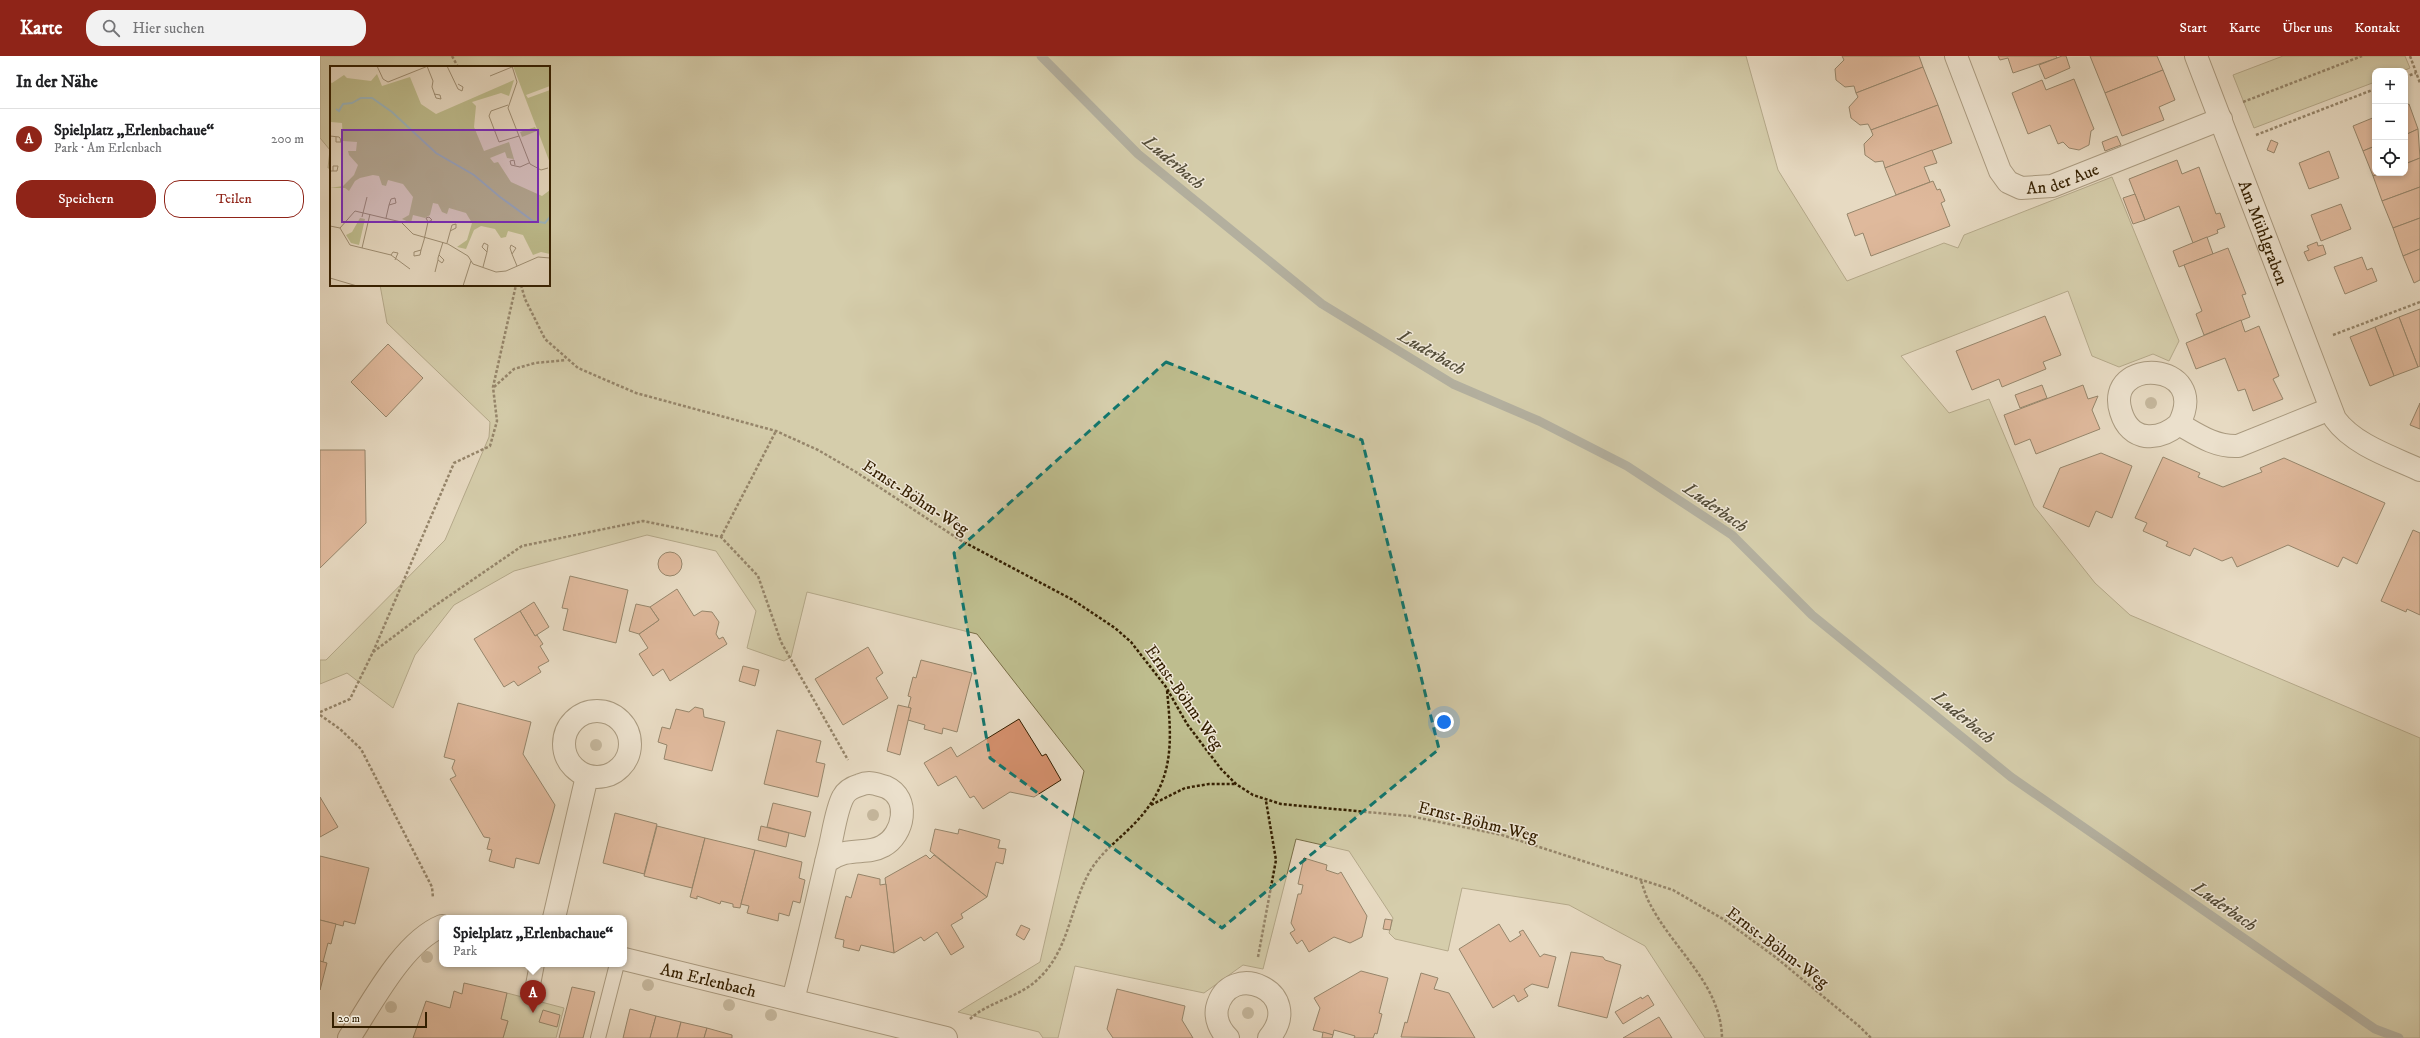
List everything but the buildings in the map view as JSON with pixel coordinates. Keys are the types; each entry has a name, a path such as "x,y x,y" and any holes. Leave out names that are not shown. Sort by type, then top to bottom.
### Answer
{"street":[{"name":"An der Aue","path":"1956,56 2000,171 2008,182 2021,188 2052,186 2220,119"},
{"name":"Am Mühlgraben","path":"2196,56 2330,409 2340,427 2358,439 2420,470"},
{"path":"2178,424 2207,440 2228,446 2238,446 2330,409"},
{"path":"555,915 588,776"},
{"path":"794,1000 826,862 842,797 851,789 861,784 874,783 888,788 896,796 901,806 903,817 900,830 892,840 884,846 843,852 826,862"},
{"path":"349,1038 403,957 416,941 439,928"},
{"name":"Am Erlenbach","path":"627,960 946,1038"},
{"path":"1228,1038 1221,1030 1217,1021 1219,1002 1232,987 1242,983 1254,983 1269,990 1278,1004 1279,1019 1276,1028 1269,1038"}],"lane":[{"path":"532,990 536,967"},
{"path":"598,1038 616,967"}],"path":[{"path":"452,56 457,66"},
{"path":"2240,103 2362,56"},
{"path":"2410,56 2420,82"},
{"path":"2408,77 2416,73"},
{"path":"2253,136 2372,90"},
{"path":"433,898 432,887 361,749 320,713 350,699 373,652 454,463 490,446 497,422 493,387 516,286"},
{"name":"Ernst-Böhm-Weg","path":"521,286 525,299 545,339 566,360 578,368 636,392 776,431 812,447 850,468 960,540 1092,612 1131,642 1166,687 1187,724 1221,769 1236,784 1266,801 1410,816 1502,835 1640,881 1673,890 1723,919 1774,956 1859,1026 1871,1038"},
{"path":"2331,336 2420,302"},
{"path":"493,387 514,369 535,363 566,360"},
{"path":"721,537 776,431"},
{"path":"373,652 433,607 522,546 643,521 721,537 758,576 781,642 861,784"},
{"path":"970,1019 1035,982 1058,956 1090,872 1102,854 1135,823 1151,805 1162,782 1171,755 1166,687"},
{"path":"1151,805 1185,788 1208,784 1236,784"},
{"path":"1254,983 1276,860 1266,801"},
{"path":"1640,881 1650,905 1704,983 1718,1008 1722,1038"}],"highlighted area":[{"path":"1166,362 1362,440 1439,749 1222,928 990,758 954,553"}],"shaded area":[{"path":"320,56 1746,56 1778,170 1847,281 1944,243 1958,248 1964,235 2112,177 2179,341 2169,361 2153,354 2119,367 2092,356 2068,291 1901,356 1949,413 1989,399 2034,506 2095,583 2130,615 2420,738 2420,1038 1705,1038 1645,946 1569,905 1462,888 1448,951 1395,939 1389,933 1393,918 1349,851 1296,839 1263,969 1243,965 1204,993 1075,966 1058,1038 1043,1038 1039,1032 958,1012 1040,962 1084,771 977,634 807,592 791,657 784,661 747,648 756,611 716,551 647,535 514,571 454,605 415,655 393,708 347,673 320,684 320,660 326,660 445,540 489,437 490,422 387,323 380,286 550,286 550,66 330,66 330,150 320,138"},
{"path":"2283,56 2405,56 2410,68 2372,68 2372,83 2254,128 2233,75"},
{"path":"330,150 330,168 328,168"},
{"path":"507,993 564,1008 556,1038 503,1038 508,1021 501,1019"}],"waterway":[{"name":"Luderbach","path":"1041,56 1138,154 1322,304 1453,384 1539,421 1627,466 1732,535 1812,615 2011,777 2375,1029 2399,1038"}],"place":[{"name":"Spielplatz „Erlenbachaue“","path":"533,1013"}]}
